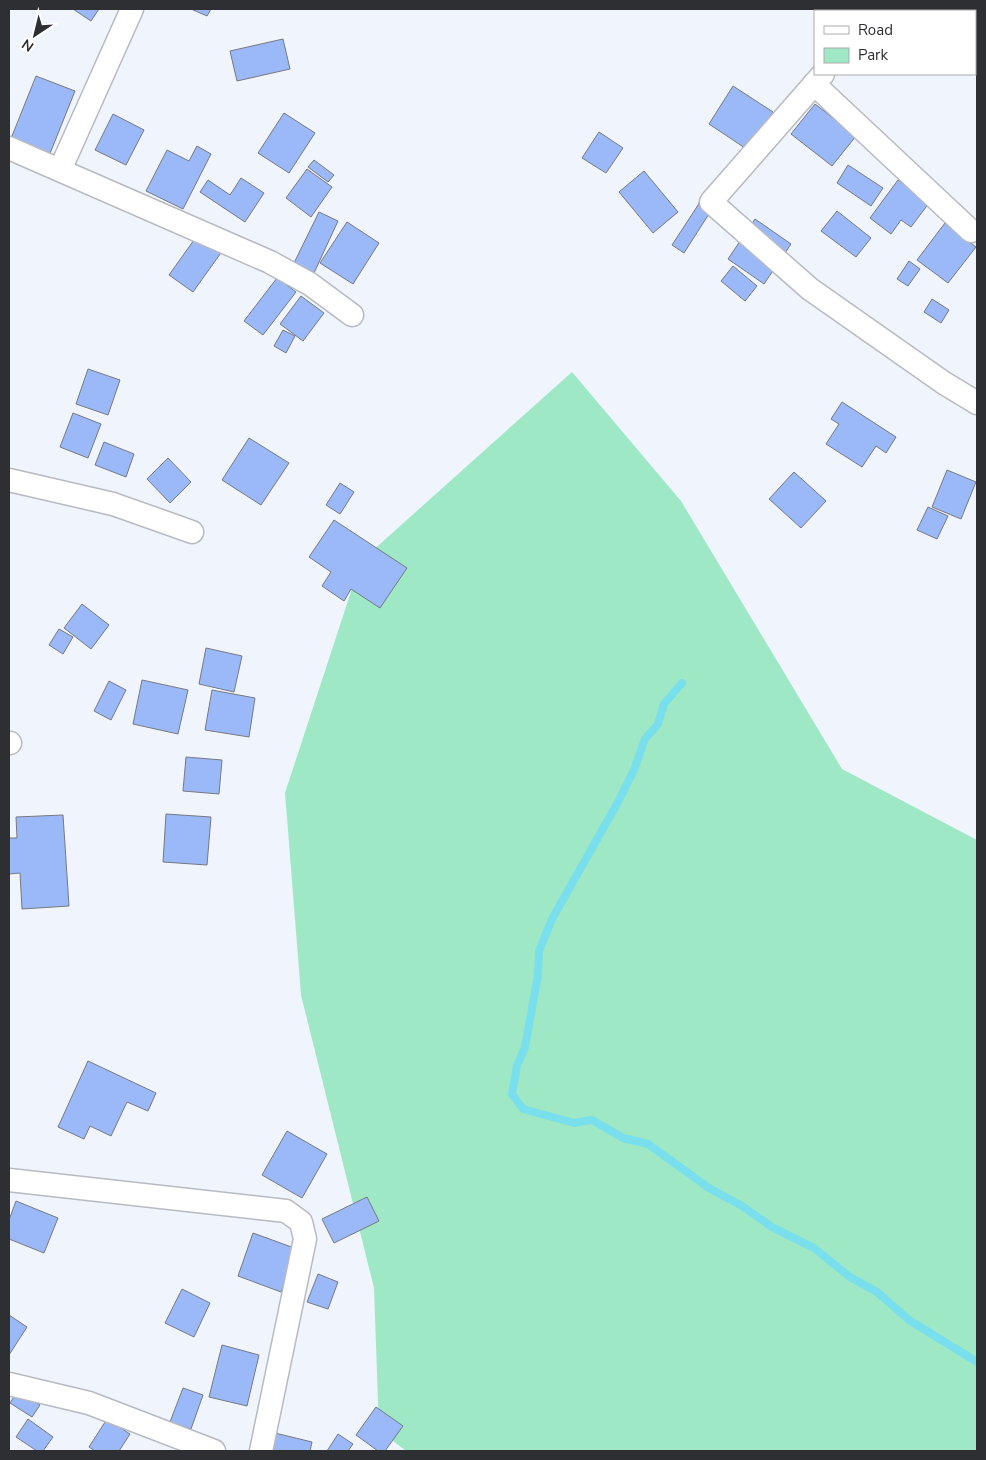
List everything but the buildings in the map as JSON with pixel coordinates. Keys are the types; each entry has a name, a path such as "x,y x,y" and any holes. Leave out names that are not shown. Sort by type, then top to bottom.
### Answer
{"street":[{"path":"60,170 132,9"},
{"path":"972,231 818,79 711,202 810,289 944,384 977,403"},
{"path":"9,148 270,262 310,284 352,315"},
{"path":"9,480 112,504 192,532"},
{"path":"9,1180 286,1211 301,1222 305,1239 261,1451"},
{"path":"9,1384 89,1404 214,1451"}],"green space":[{"path":"572,372 681,501 842,769 977,840 977,1451 406,1451 379,1430 374,1288 301,995 285,793 361,561"}],"waterway":[{"path":"682,683 664,704 658,724 645,739 634,770 618,802 552,919 539,951 538,975 525,1047 517,1066 512,1094 523,1109 574,1123 592,1120 623,1138 648,1144 709,1188 742,1206 772,1227 814,1248 850,1277 877,1292 909,1320 977,1362"}]}
